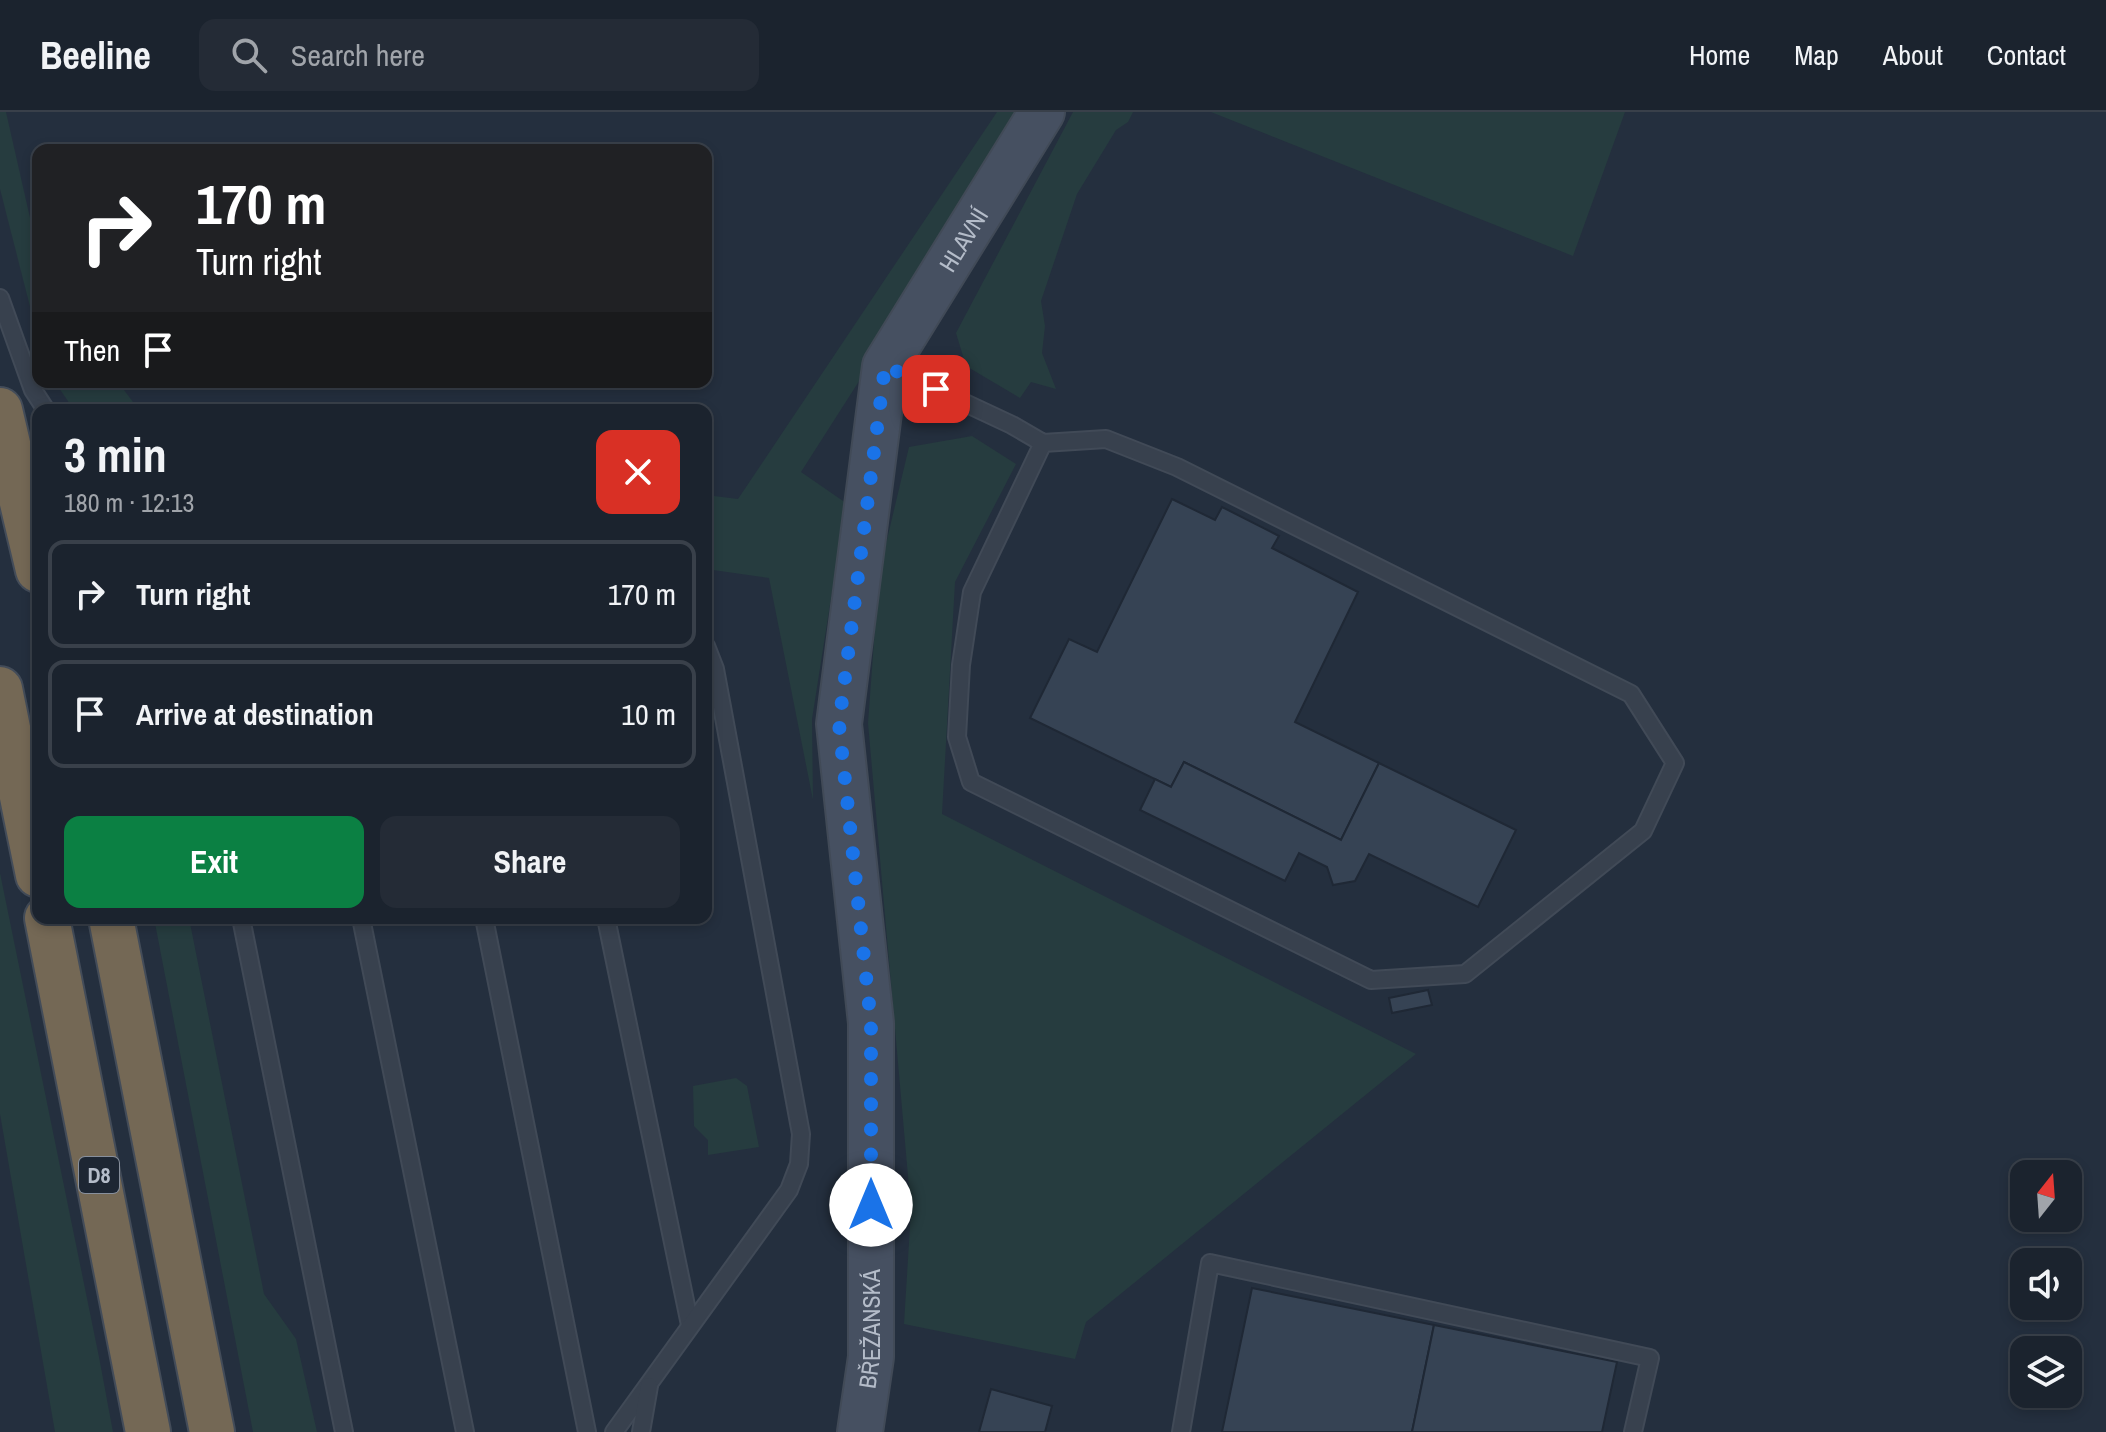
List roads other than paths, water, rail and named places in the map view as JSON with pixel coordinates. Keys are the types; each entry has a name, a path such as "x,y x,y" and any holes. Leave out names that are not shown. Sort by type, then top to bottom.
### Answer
{"highway":[{"path":"0,410 32,545"},
{"path":"0,689 32,846"},
{"name":"D8","path":"48,924 148,1432"},
{"path":"112,924 212,1432"}],"street":[{"name":"HLAVNÍ","path":"885,366 1042,112"},
{"name":"BŘEŽANSKÁ","path":"860,1432 871,1357 871,1023 839,724 885,366"}],"lane":[{"path":"0,298 32,387"},
{"path":"885,366 1012,425 1043,443 1106,439 1177,467 1631,694 1675,763 1643,831 1465,974 1371,980 971,782 957,737 961,665 972,592 1043,443"},
{"path":"614,1432 789,1190 799,1164 801,1134 712,661"},
{"path":"242,924 344,1432"},
{"path":"362,924 465,1432"},
{"path":"485,924 587,1432"},
{"path":"607,924 690,1325"},
{"path":"1181,1432 1210,1263 1650,1358 1633,1432"},
{"path":"641,1432 650,1382"}]}
